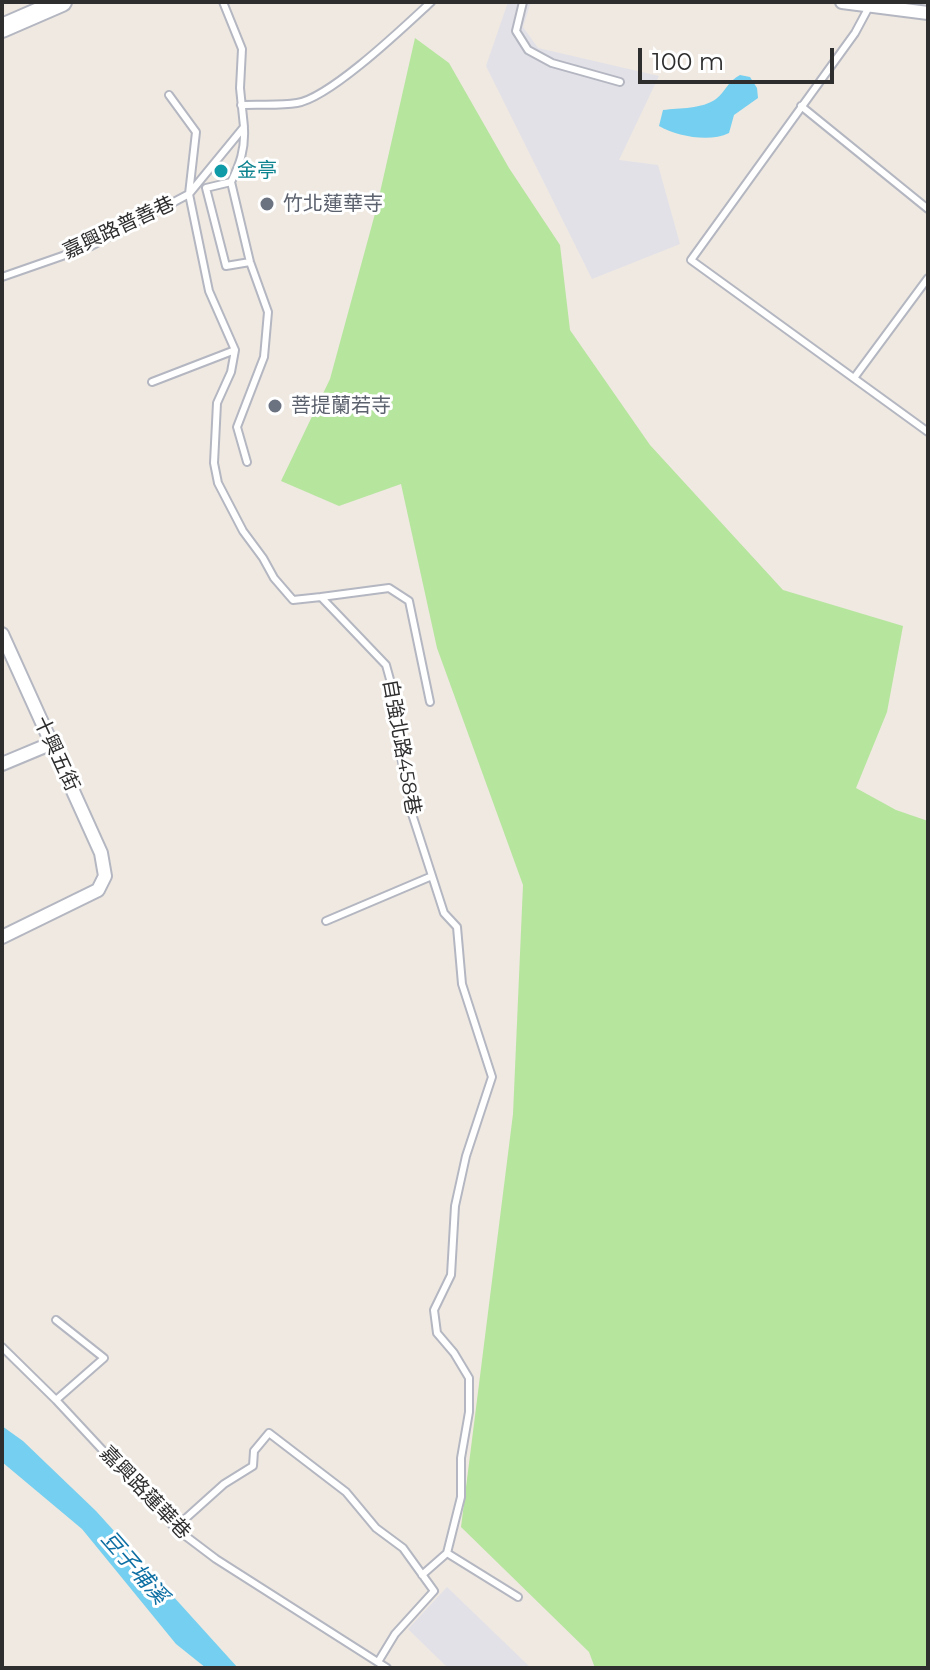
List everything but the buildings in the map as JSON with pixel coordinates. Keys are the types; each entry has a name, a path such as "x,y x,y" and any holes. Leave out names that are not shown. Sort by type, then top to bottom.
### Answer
{"main road":[{"path":"2,28 62,2"}],"street":[{"path":"842,2 899,6 928,13"},
{"name":"十興五街","path":"2,634 101,853 105,876 98,890 2,937"},
{"path":"2,764 50,744"}],"lane":[{"path":"223,2 242,49 241,105 245,146 231,182 250,262 268,312 264,357 237,427 247,462"},
{"path":"241,105 300,103 331,86 367,59 431,2"},
{"path":"523,2 516,31 528,50 552,63 620,82"},
{"path":"870,5 855,33 691,260 928,432"},
{"path":"169,95 196,132 189,194 209,291 235,350 231,372 217,403 214,463 218,483 243,531 274,578 293,600 389,588 409,601 430,702"},
{"path":"801,106 928,209"},
{"path":"189,194 244,127"},
{"path":"231,182 206,188 226,266 250,262"},
{"name":"嘉興路普善巷","path":"2,277 91,246 189,194"},
{"path":"854,378 928,278"},
{"path":"152,382 235,350"},
{"name":"自強北路458巷","path":"321,597 386,665 394,694 399,746 412,814 444,913 457,927 462,984 492,1077 466,1156 455,1206 451,1275 434,1310 437,1333 469,1378 469,1412 461,1458 461,1497 447,1553"},
{"path":"326,921 432,876"},
{"path":"56,1320 104,1358 56,1400"},
{"name":"嘉興路蓮華巷","path":"2,1347 56,1400 175,1528 216,1559 387,1668"},
{"path":"175,1528 224,1484 253,1466 254,1451 269,1433 346,1492 376,1528 403,1548 434,1591 395,1634 378,1662"},
{"path":"422,1575 447,1553 518,1597"}],"shaded area":[{"path":"508,2 531,2 523,27 538,48 659,76 619,160 658,165 680,244 592,279 486,66"},
{"path":"447,1587 531,1668 448,1668 408,1629"}],"green space":[{"path":"415,38 449,63 509,168 560,245 570,330 650,445 783,590 903,626 887,712 856,788 896,810 928,821 928,1668 595,1668 589,1652 461,1527 513,1114 523,885 437,648 401,484 339,506 281,481 330,379 376,210"}],"water":[{"path":"740,75 750,77 757,88 758,98 734,115 729,133 712,138 693,137 659,126 663,110 704,105 719,96"},
{"name":"豆子埔溪","path":"2,1426 23,1441 96,1511 238,1668 206,1668 176,1644 82,1529 2,1462"}],"place":[{"name":"金亭","path":"221,171"},
{"name":"竹北蓮華寺","path":"267,204"},
{"name":"菩提蘭若寺","path":"275,406"}]}
